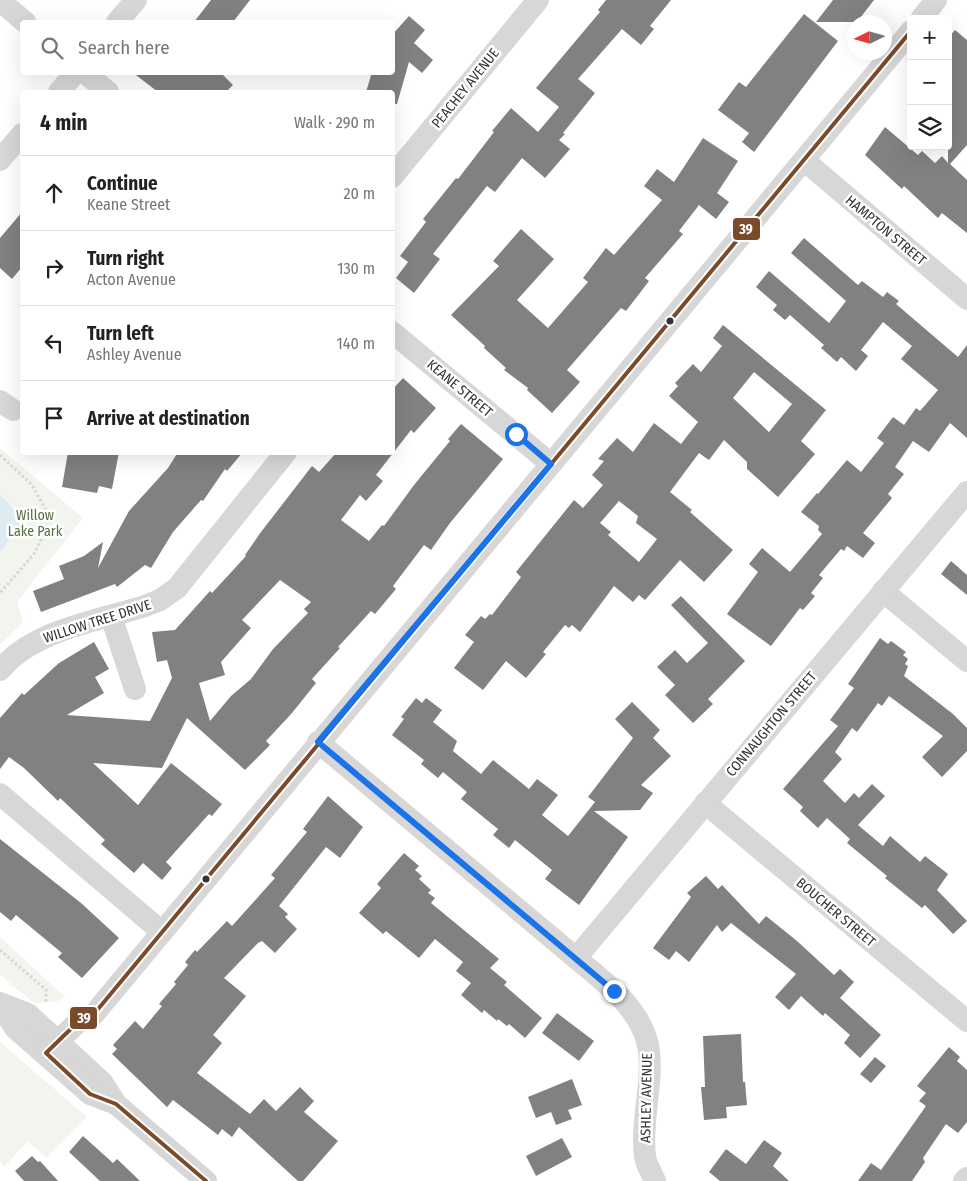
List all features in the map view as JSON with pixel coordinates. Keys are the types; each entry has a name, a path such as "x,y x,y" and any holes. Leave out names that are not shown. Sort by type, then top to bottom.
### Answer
{"street":[{"path":"119,20 136,0"},
{"name":"PEACHEY AVENUE","path":"395,173 538,0"},
{"path":"924,15 936,0"},
{"path":"0,1 23,20"},
{"path":"59,1054 92,1028 94,1014 318,742 805,161 907,36"},
{"path":"61,90 73,75"},
{"path":"88,75 106,90"},
{"path":"0,160 20,136"},
{"name":"HAMPTON STREET","path":"805,161 967,299"},
{"name":"KEANE STREET","path":"395,334 551,464"},
{"name":"WILLOW TREE DRIVE","path":"0,670 10,658 38,639 160,600 177,588 284,455"},
{"name":"CONNAUGHTON STREET","path":"576,958 967,492"},
{"path":"884,591 967,661"},
{"path":"112,616 135,689"},
{"name":"ASHLEY AVENUE","path":"318,742 576,958 614,991 634,1013 647,1042 649,1074 644,1124 645,1158 655,1181"},
{"path":"0,794 162,932"},
{"name":"BOUCHER STREET","path":"705,803 967,1022"},
{"path":"0,1004 28,1014 59,1054 102,1082 116,1104 206,1181"},
{"path":"964,1181 967,1178"}],"path":[{"path":"0,455 32,485 51,519 34,554 0,593"},
{"path":"0,950 46,990 46,1006"}],"green space":[{"name":"Willow Lake Park","path":"0,448 83,518 17,602 23,622 0,645"},
{"path":"0,937 65,997 58,1001 34,1003 0,975"},
{"path":"0,1042 87,1117 47,1157 27,1142 4,1167 0,1160"}],"shaded area":[{"path":"0,494 23,521 0,552"}],"building":[{"path":"211,0 250,0 235,20 196,20"},
{"path":"606,0 671,0 650,26 654,29 641,45 622,29 578,79 595,93 563,133 565,134 559,140 570,149 545,178 522,158 495,192 487,186 433,254 440,259 414,293 396,278 408,262 400,256 426,222 423,219 456,178 458,179 511,108 538,132 559,107 536,88 600,12 598,10"},
{"path":"833,0 874,0 862,15 847,15 847,22 816,22"},
{"path":"804,14 838,41 754,152 742,142 749,133 718,110 739,82 746,87"},
{"path":"409,16 425,30 414,43 433,60 422,73 409,62 397,104 395,104 395,90 367,90 371,75 395,75 395,32"},
{"path":"955,30 967,40 967,145 950,164 967,180 967,233 942,213 938,218 904,186 902,189 865,155 885,127 907,146 907,150 912,150 918,155 922,151 935,163 942,156 948,163 948,150 952,150 952,33"},
{"path":"136,75 223,75 233,85 228,90 155,90"},
{"path":"703,138 738,161 717,193 729,202 716,219 699,205 679,231 683,234 645,278 649,281 626,311 621,308 567,370 580,382 552,413 527,390 528,388 504,370 506,368 484,348 485,346 451,315 499,266 493,261 521,229 554,259 517,300 548,328 588,282 583,278 606,248 614,255 662,200 644,186 657,169 674,182"},
{"path":"20,214 20,269 12,279 0,268 0,238"},
{"path":"804,238 858,285 862,281 883,297 887,292 899,301 896,304 958,357 967,345 967,438 950,423 929,452 913,441 895,467 904,474 888,494 892,498 863,533 875,543 863,558 847,546 844,551 841,549 819,575 823,578 811,593 815,596 803,610 800,608 771,646 727,614 758,572 749,564 762,548 790,572 822,534 818,530 819,526 801,512 847,460 861,472 884,443 877,438 893,417 904,425 916,408 920,411 938,390 901,359 912,346 883,322 861,350 868,356 856,371 841,357 837,362 821,348 824,345 790,315 785,320 773,310 777,305 756,287 769,271 829,323 846,301 791,253"},
{"path":"723,325 826,410 801,441 815,454 778,497 747,469 747,462 724,440 709,460 699,453 670,492 692,510 690,512 733,550 704,582 680,560 645,600 639,595 633,602 614,586 580,632 572,625 569,628 565,625 543,652 546,654 526,678 506,661 483,690 454,668 474,642 465,635 481,616 485,619 490,614 492,615 521,577 516,572 574,500 583,508 603,485 592,475 604,461 598,459 617,438 633,452 654,423 681,444 698,422 669,396 678,386 675,383 693,364 701,372 722,346 713,338","holes":["754,372 792,404 769,432 733,398","619,501 638,516 636,523 657,539 639,562 608,535 611,532 600,523"]},
{"path":"403,378 436,408 414,433 411,430 395,451 395,387"},
{"path":"461,424 503,459 450,523 431,550 424,545 393,586 396,589 375,614 371,611 338,647 340,648 312,679 316,683 266,741 270,745 245,770 187,718 162,768 93,763 138,805 171,763 222,804 212,816 209,814 166,862 172,868 162,880 143,863 134,873 101,844 105,840 60,798 58,801 24,768 9,757 0,769 0,718 22,693 24,695 59,663 94,642 109,669 95,677 104,693 67,715 150,721 172,678 167,660 157,662 152,632 175,630 210,591 212,593 246,556 261,532 312,466 319,472 334,455 392,455 376,475 383,481 366,501 360,495 341,520 369,541 382,525 384,526","holes":["280,580 311,602 304,609 308,613 273,649 251,679 231,696 210,721 199,683 225,675 221,662 251,628 242,620"]},
{"path":"67,455 118,455 112,489 99,486 97,493 62,487"},
{"path":"176,455 240,455 227,471 225,469 203,501 201,500 173,532 151,568 145,565 117,587 115,584 41,612 33,591 64,579 59,566 84,556 103,542 98,568 129,511 168,468"},
{"path":"951,561 967,575 967,595 941,574"},
{"path":"681,596 745,661 708,699 713,704 693,723 665,695 675,685 657,667 675,650 687,663 708,643 671,605"},
{"path":"880,638 888,644 891,641 906,652 903,655 908,659 905,664 908,666 904,676 953,714 967,728 967,751 942,777 922,757 943,736 889,696 882,706 878,703 857,732 852,728 835,752 842,759 823,781 845,803 854,793 859,798 872,784 885,796 858,825 883,846 890,836 920,862 925,856 948,874 937,890 967,921 953,934 925,905 922,908 885,878 887,876 847,843 850,839 827,818 818,828 800,811 803,807 783,789 838,726 830,720 854,688 848,684"},
{"path":"416,698 422,703 426,698 442,710 433,722 457,741 453,751 481,774 493,760 529,789 537,779 558,795 542,815 568,836 595,802 588,797 633,738 615,719 632,702 660,730 653,738 671,756 641,785 653,793 640,810 594,811 628,837 579,905 545,879 552,870 515,840 509,848 493,835 498,829 461,799 467,792 443,772 438,778 421,764 424,760 392,735 404,719 401,717"},
{"path":"328,796 363,827 340,858 326,847 279,906 288,914 285,917 297,929 275,953 262,941 224,978 246,996 213,1035 222,1043 197,1073 250,1114 264,1099 276,1111 300,1087 314,1101 304,1112 338,1141 303,1181 298,1181 239,1127 232,1137 222,1129 218,1135 173,1100 167,1107 112,1054 117,1049 113,1045 135,1021 143,1029 162,1006 159,1004 176,984 174,982 188,965 185,962 195,950 197,952 227,921 232,926 275,878 271,875 307,832 303,829"},
{"path":"0,839 81,903 119,938 82,978 58,957 62,953 16,915 11,921 0,912"},
{"path":"404,853 419,866 415,870 422,876 419,879 431,890 428,893 435,898 431,903 499,959 490,968 507,982 504,985 542,1018 525,1038 509,1024 507,1026 498,1019 497,1021 484,1010 482,1013 461,995 471,983 456,971 463,962 435,939 419,958 386,931 383,934 359,913 381,888 377,884"},
{"path":"706,876 718,889 722,885 759,924 766,916 834,975 840,969 854,982 840,998 881,1035 860,1058 844,1043 850,1035 825,1013 823,1016 801,996 789,1010 775,997 796,974 731,923 722,932 717,925 689,962 676,951 669,960 653,948 691,897 687,893"},
{"path":"557,1013 594,1041 579,1061 542,1033"},
{"path":"741,1034 743,1082 745,1082 747,1105 726,1107 727,1118 704,1120 701,1087 705,1087 703,1036"},
{"path":"949,1047 960,1057 957,1061 967,1070 967,1122 958,1133 946,1124 923,1158 925,1162 912,1181 858,1181 871,1163 881,1170 926,1106 919,1101 926,1093 917,1086"},
{"path":"875,1057 886,1066 871,1083 860,1074"},
{"path":"572,1079 582,1105 568,1110 572,1119 556,1125 551,1112 536,1118 528,1097"},
{"path":"83,1136 113,1163 117,1159 140,1181 100,1181 69,1152"},
{"path":"562,1138 572,1157 536,1176 526,1156"},
{"path":"764,1140 782,1153 773,1166 789,1181 720,1181 709,1172 726,1149 746,1164"},
{"path":"32,1156 38,1162 40,1161 58,1181 24,1181 15,1171"}],"transit line":[{"name":"39","path":"206,1181 116,1104 90,1094 46,1053 80,1020 94,1014 907,36"}],"route":[{"path":"516,434 551,464 318,742 614,991"}]}
